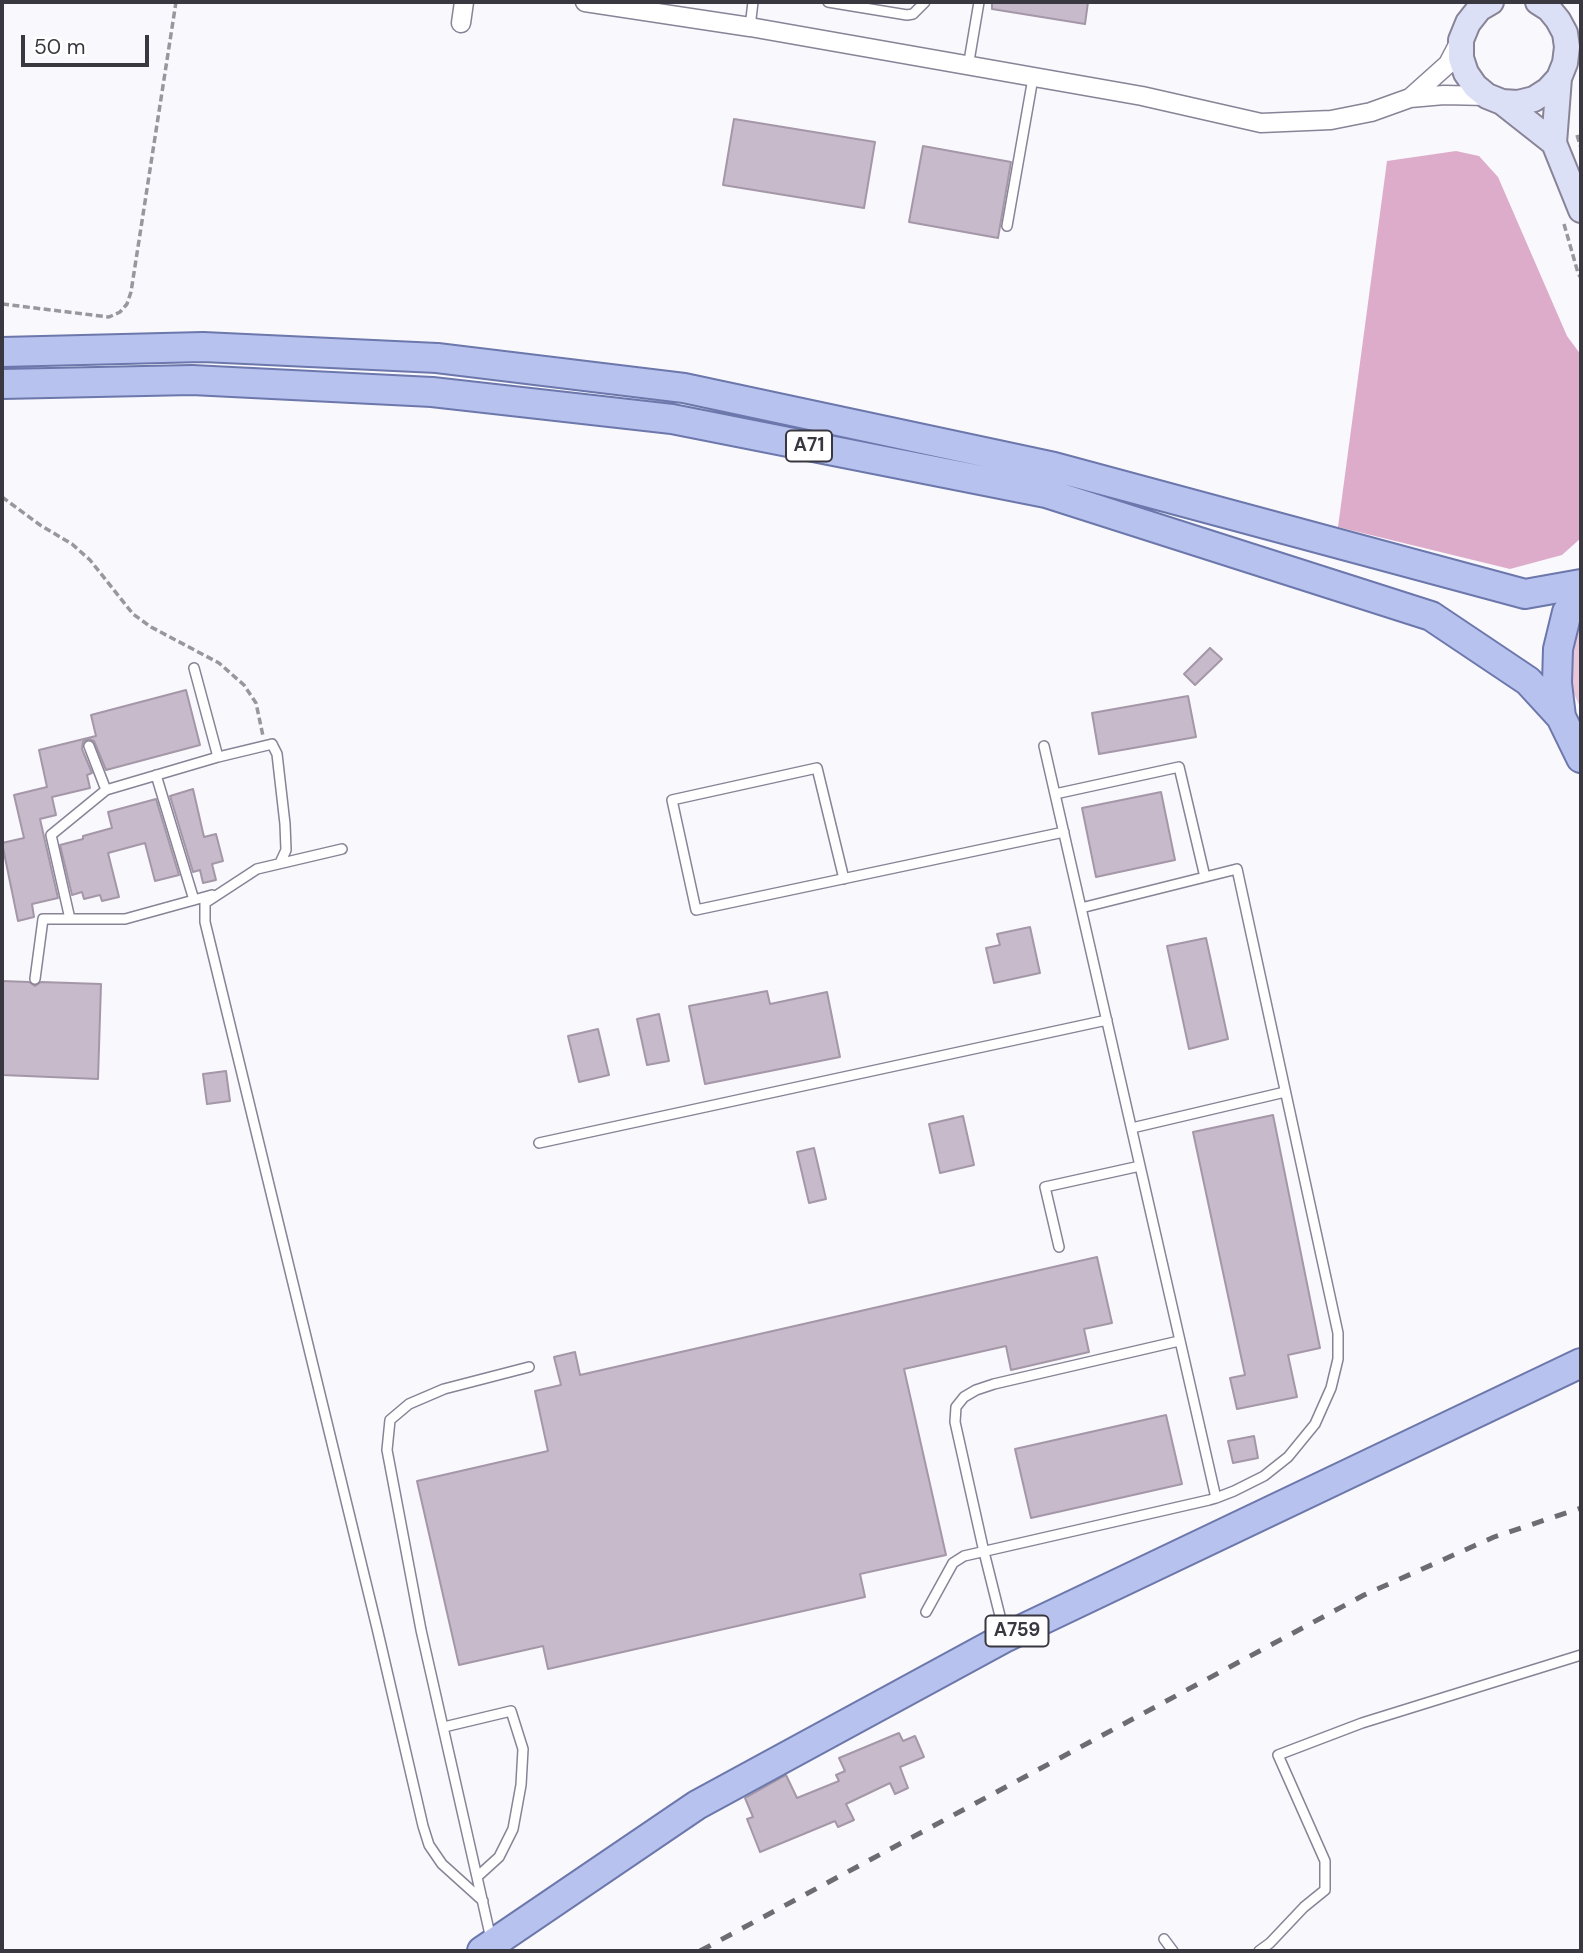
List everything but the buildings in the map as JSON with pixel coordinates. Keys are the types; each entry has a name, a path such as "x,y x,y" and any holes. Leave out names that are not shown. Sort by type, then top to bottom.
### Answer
{"main road":[{"path":"1491,2 1479,9 1468,23 1461,40 1461,58 1466,73 1475,86 1554,143"},
{"path":"1538,2 1549,9 1564,33 1574,40 1559,78 1554,143 1581,210"},
{"path":"1495,99 1518,103 1534,99 1548,90 1559,78"},
{"name":"A71","path":"2,352 203,347 437,359 684,388 1054,467 1525,594 1581,584"},
{"name":"A71","path":"2,384 192,380 432,392 672,419 1046,493 1431,616 1528,681 1561,717 1581,758"},
{"name":"A71","path":"1561,717 1557,683 1558,649 1567,612 1581,593"},
{"name":"A759","path":"487,1947 697,1805 1006,1637 1581,1363"}],"street":[{"path":"461,23 464,2"},
{"path":"585,2 750,27 1142,96 1261,122 1331,120 1371,112 1410,98 1444,95 1495,99"},
{"path":"1410,98 1448,64 1461,40"}],"lane":[{"path":"750,27 753,2"},
{"path":"828,2 907,15 925,2"},
{"path":"968,67 979,2"},
{"path":"1007,226 1033,78"},
{"path":"194,668 218,757"},
{"path":"70,919 51,835 106,790 272,744 277,754 286,850 280,863"},
{"path":"89,746 106,790"},
{"path":"1044,746 1216,1498"},
{"path":"1055,794 1179,767 1205,877"},
{"path":"844,879 817,768 673,800 696,910 844,879 1064,832"},
{"path":"156,775 194,900"},
{"path":"342,849 257,869 205,904 205,922 423,1826 429,1844 442,1864 483,1901"},
{"path":"926,1612 953,1563 964,1556 1216,1498 1264,1476 1288,1457 1315,1424 1331,1388 1338,1359 1338,1333 1237,869 1081,908"},
{"path":"35,979 43,919 125,919 217,894"},
{"path":"539,1143 1107,1020"},
{"path":"1132,1128 1285,1092"},
{"path":"1059,1247 1045,1187 1140,1166"},
{"path":"1006,1637 955,1422 956,1407 964,1397 975,1390 994,1384 1179,1341"},
{"path":"487,1947 483,1901 421,1630 387,1450 390,1420 409,1404 444,1389 529,1367"},
{"path":"1259,1951 1325,1890 1325,1861 1278,1755 1362,1723 1581,1655"},
{"path":"444,1727 511,1710 523,1749 521,1785 513,1829 499,1857 477,1877"},
{"path":"1164,1939 1173,1951"}],"path":[{"path":"2,304 109,317 120,312 127,304 176,2"},
{"path":"2,497 72,544 90,560 132,614 219,663 244,685 256,703 264,745"}],"shaded area":[{"path":"1456,151 1479,156 1498,177 1567,336 1581,355 1581,538 1562,555 1510,569 1338,527 1387,161"},
{"path":"1581,615 1581,709 1562,668"}],"railway":[{"path":"700,1951 1364,1595 1494,1537 1581,1508"}]}
